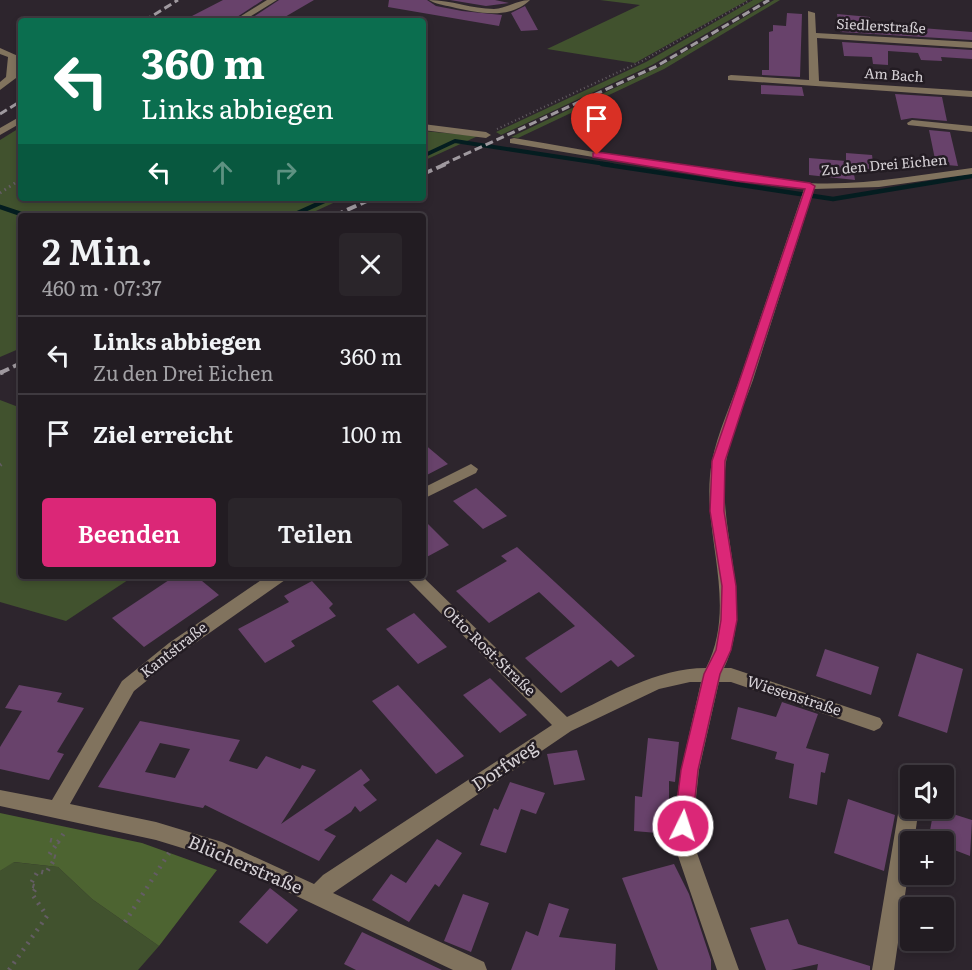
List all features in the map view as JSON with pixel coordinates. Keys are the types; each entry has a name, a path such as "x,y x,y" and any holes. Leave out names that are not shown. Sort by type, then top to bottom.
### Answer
{"street":[{"path":"242,18 273,0"},
{"path":"433,0 496,12 508,12 526,0"},
{"path":"811,13 814,84"},
{"name":"Siedlerstraße","path":"812,35 972,45"},
{"path":"0,51 13,56 11,78 2,86"},
{"name":"Am Bach","path":"731,78 972,94"},
{"path":"0,132 18,121"},
{"path":"912,123 972,129"},
{"path":"426,127 486,135"},
{"name":"Zu den Drei Eichen","path":"514,141 810,192 972,171"},
{"path":"728,970 687,853 683,826 690,770 712,674 724,650 729,620 729,586 717,511 718,461 810,192"},
{"path":"426,492 471,469"},
{"name":"Kantstraße","path":"57,809 128,686 148,667 275,579"},
{"name":"Otto-Rost-Straße","path":"415,579 565,726"},
{"name":"Wiesenstraße","path":"712,674 731,675 874,723"},
{"name":"Dorfweg","path":"316,895 330,882 565,726 655,683 712,674"},
{"name":"Blücherstraße","path":"0,798 180,837 222,851 476,970"},
{"path":"883,970 907,819"}],"path":[{"path":"486,135 642,61 750,0"},
{"path":"0,193 18,181"},
{"path":"125,922 180,837"},
{"path":"9,970 47,916 32,894 37,887 30,885 38,871 46,873 56,857 49,855 58,842"}],"green space":[{"path":"600,0 748,0 635,63 547,49 640,5"},
{"path":"753,0 764,0 652,65 501,135 496,132 646,62"},
{"path":"774,0 780,0 664,69 518,138 511,137 659,67"},
{"path":"18,129 18,201 338,201 312,213 18,213 18,349 0,357 0,140"},
{"path":"426,131 478,136 426,160"},
{"path":"0,400 18,407 18,579 129,579 66,621 0,602"},
{"path":"0,813 142,843 217,870 159,946 92,899 58,867 14,862 0,871"},
{"path":"13,862 58,867 92,899 159,946 138,970 0,970 0,871"}],"building":[{"path":"223,0 263,0 236,18 192,16"},
{"path":"279,0 314,0 283,18 252,18"},
{"path":"389,0 427,0 436,6 502,15 499,26 388,7"},
{"path":"450,0 495,0 509,3 486,6"},
{"path":"525,6 538,30 521,31 511,13"},
{"path":"787,13 802,14 800,77 762,75 762,70 769,70 769,32 773,31 773,25 786,26"},
{"path":"837,14 870,17 871,24 972,32 972,40 840,32"},
{"path":"842,42 972,50 972,59 941,57 942,61 921,60 918,53 888,51 888,65 873,64 872,57 844,56"},
{"path":"761,85 802,87 804,96 761,94"},
{"path":"895,94 942,97 947,121 912,118 901,120"},
{"path":"929,130 950,132 958,166 936,164"},
{"path":"846,153 872,155 874,170 853,168 855,180 809,175 809,158 846,161"},
{"path":"426,446 448,464 426,475"},
{"path":"476,488 507,516 483,529 453,501"},
{"path":"426,522 449,545 426,557"},
{"path":"517,547 635,656 618,667 611,660 561,693 525,658 575,626 539,592 489,623 456,591 507,561 501,556"},
{"path":"170,579 200,579 219,595 144,647 112,618"},
{"path":"312,581 333,604 329,608 336,616 291,641 295,646 265,663 238,629 289,602 284,596"},
{"path":"414,613 447,647 418,664 386,629"},
{"path":"825,649 879,667 871,695 816,676"},
{"path":"917,653 963,669 947,733 898,716"},
{"path":"490,678 527,715 500,733 463,695"},
{"path":"19,685 62,693 57,702 84,708 57,752 64,754 49,780 0,769 0,747 22,711 5,708"},
{"path":"398,685 464,756 436,774 372,701"},
{"path":"782,702 818,714 806,748 829,754 825,773 821,772 817,805 789,798 794,764 775,759 777,752 731,739 738,707 776,717"},
{"path":"140,721 240,740 229,761 257,769 266,756 300,769 302,765 316,770 281,824 361,769 370,780 363,785 377,800 360,812 355,806 351,812 324,830 336,836 319,861 205,805 203,808 98,787","holes":["160,743 190,749 175,778 145,772"]},
{"path":"648,738 679,742 675,782 669,781 669,834 634,831 635,796 642,797"},
{"path":"577,750 585,780 554,785 547,754"},
{"path":"510,782 545,793 536,814 521,809 506,853 480,845 494,808 498,810"},
{"path":"848,799 895,815 884,871 834,853"},
{"path":"954,814 972,820 970,856 954,850 954,831 930,831 932,819 954,819"},
{"path":"437,839 462,853 439,887 435,884 409,922 372,900 391,874 406,883"},
{"path":"674,864 689,894 711,960 711,970 658,970 622,878"},
{"path":"270,888 298,910 267,944 239,922"},
{"path":"463,894 489,903 471,952 444,941"},
{"path":"549,903 569,909 559,937 616,944 615,970 511,970 526,931 538,936"},
{"path":"788,919 798,944 870,966 870,970 817,970 818,964 791,970 766,970 750,928"},
{"path":"362,932 442,970 356,970 344,964"}],"waterway":[{"path":"426,155 455,141 612,165"},
{"path":"602,164 833,199 972,176"},
{"path":"298,213 324,201"},
{"path":"0,207 18,213"}],"railway":[{"path":"149,18 178,0"},
{"path":"442,165 657,66 769,0"},
{"path":"0,114 18,103"},
{"path":"426,173 446,164"},
{"path":"340,213 366,201"},
{"path":"3,372 0,373 18,364"}],"route":[{"path":"597,155 736,178 810,186 771,310 718,461 717,511 729,586 729,620 724,650 712,674 690,770 683,826"}]}
